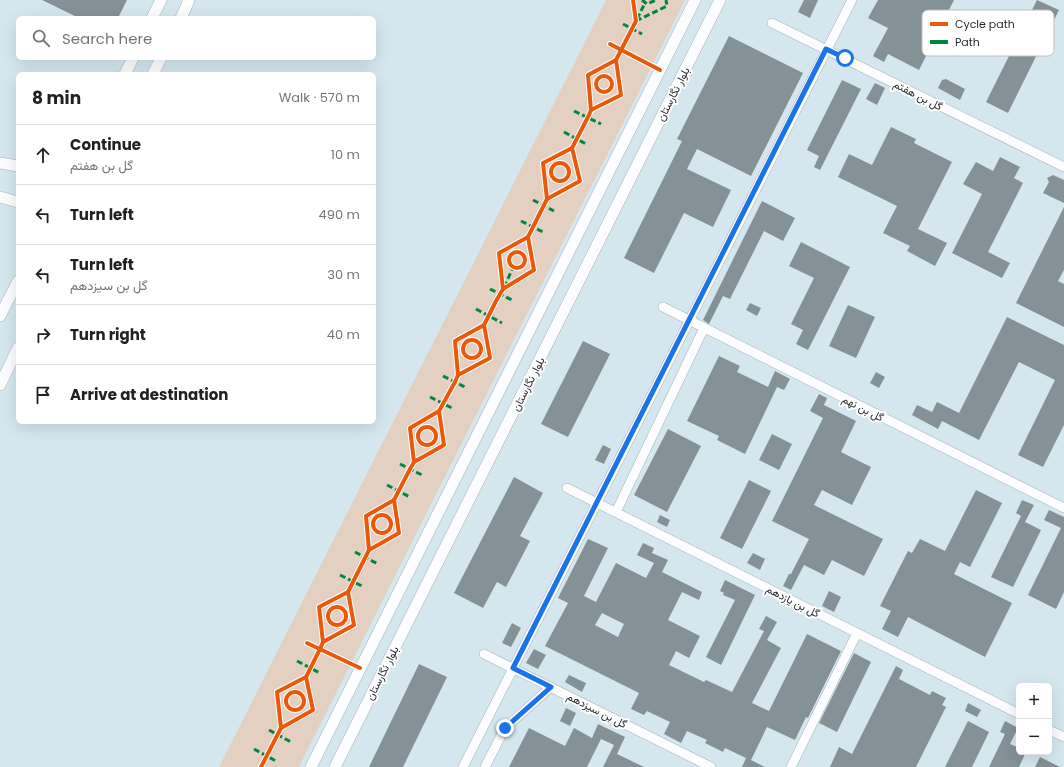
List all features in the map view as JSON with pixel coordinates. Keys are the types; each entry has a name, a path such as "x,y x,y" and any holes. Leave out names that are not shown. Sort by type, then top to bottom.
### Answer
{"street":[{"path":"153,16 161,0"},
{"path":"182,16 189,0"},
{"name":"بلوار نگارستان","path":"311,767 695,0"},
{"name":"بلوار نگارستان","path":"336,767 720,0"},
{"path":"463,767 852,0"},
{"name":"گل بن هفتم","path":"772,23 1064,167"},
{"path":"126,72 131,60"},
{"path":"154,72 160,60"},
{"path":"0,163 16,166"},
{"path":"0,197 16,201"},
{"path":"0,316 16,285"},
{"name":"گل بن نهم","path":"663,307 1064,508"},
{"path":"616,512 704,328"},
{"path":"0,385 16,352"},
{"name":"گل بن یازدهم","path":"567,488 1016,712"},
{"path":"791,767 857,633"},
{"name":"گل بن سیزدهم","path":"484,654 711,767"},
{"path":"485,767 505,728 551,687"},
{"path":"1052,731 1064,737"}],"shaded area":[{"path":"0,0 1064,0 1064,767 0,767"},
{"path":"606,0 685,0 299,767 219,767"}],"building":[{"path":"42,0 127,0 119,16 75,16"},
{"path":"804,0 818,0 810,18 798,12"},
{"path":"878,0 954,0 949,10 922,10 922,56 926,56 919,70 888,54 884,62 873,56 888,28 868,18"},
{"path":"1037,0 1059,10 1054,20 1054,10 1032,10"},
{"path":"729,36 803,73 751,176 697,149 687,169 731,190 713,227 684,213 654,273 624,258 682,141 677,139"},
{"path":"1009,56 1036,56 1008,113 986,102"},
{"path":"946,79 965,89 960,100 938,88 942,80"},
{"path":"842,80 861,89 820,170 814,167 819,156 807,150"},
{"path":"875,83 885,88 877,105 866,99"},
{"path":"891,127 916,139 914,143 952,162 918,229 947,243 935,266 907,251 910,246 883,233 897,206 838,177 849,154 872,165"},
{"path":"1000,157 1020,167 1014,178 1023,183 988,252 1010,263 1002,278 952,253 982,194 963,184 976,162 993,171"},
{"path":"1053,175 1064,180 1064,203 1043,193 1049,182 1047,178"},
{"path":"762,201 795,218 783,241 764,231 730,299 723,296 709,324 703,320"},
{"path":"1064,207 1064,270 1058,281 1064,284 1064,327 1016,303"},
{"path":"801,242 850,267 808,350 796,344 803,330 791,324 814,278 789,266"},
{"path":"750,303 761,308 757,316 746,310"},
{"path":"848,305 875,317 856,358 829,346"},
{"path":"1007,317 1064,345 1064,425 1043,467 1018,455 1055,380 1019,362 979,440 942,421 938,429 912,415 917,405 932,412 937,402 959,413"},
{"path":"583,341 610,354 568,437 541,424"},
{"path":"719,356 740,366 737,372 768,387 775,371 790,379 784,390 777,387 745,454 717,440 719,436 687,421"},
{"path":"876,372 885,377 879,388 870,383"},
{"path":"819,394 827,398 824,405 856,421 841,452 871,467 852,505 822,490 814,505 883,539 864,576 832,560 824,575 804,565 791,590 783,586 809,539 772,521 823,418 810,411"},
{"path":"668,429 701,446 667,512 634,495"},
{"path":"772,434 792,444 779,470 759,460"},
{"path":"603,445 611,449 604,464 595,460"},
{"path":"514,477 543,493 520,536 530,541 506,587 497,582 483,608 454,593"},
{"path":"749,480 771,491 742,549 720,538"},
{"path":"976,490 1002,503 970,567 960,562 954,574 1012,603 985,657 908,617 898,637 882,629 891,611 880,606 908,551 912,553 920,539 945,551"},
{"path":"1022,500 1034,505 1025,522 1041,530 1013,587 991,577 1021,516 1016,513"},
{"path":"1049,510 1064,517 1064,592 1056,609 1028,595 1061,528 1044,520"},
{"path":"660,515 670,520 667,527 657,522"},
{"path":"588,539 608,548 584,596 596,602 616,563 646,578 654,563 637,555 643,543 654,548 652,553 668,560 662,572 702,592 699,600 682,592 668,620 700,636 689,658 676,651 669,665 704,682 706,680 732,692 764,631 759,629 766,616 777,622 767,640 781,648 752,703 769,711 807,634 841,651 808,718 806,717 795,740 767,727 751,760 765,767 742,767 746,758 725,748 723,752 705,743 707,740 687,731 681,743 664,734 670,722 647,711 644,715 631,709 639,693 545,646 568,603 558,598","holes":["602,613 624,624 618,637 595,625"]},
{"path":"753,553 765,559 760,570 747,563"},
{"path":"725,580 755,595 721,665 706,657 735,600 723,595 724,593 720,591"},
{"path":"829,591 841,597 834,612 822,606"},
{"path":"512,623 521,628 511,647 502,643"},
{"path":"534,649 546,655 538,669 526,663"},
{"path":"854,653 871,662 837,732 819,723"},
{"path":"419,664 447,677 403,767 369,767"},
{"path":"896,666 903,670 899,679 930,695 932,691 946,698 942,705 946,707 916,767 830,767 839,747 852,754"},
{"path":"569,675 586,683 582,692 565,682"},
{"path":"968,703 981,710 977,717 965,711"},
{"path":"566,708 576,713 570,726 560,721"},
{"path":"968,721 989,732 972,767 945,767"},
{"path":"1005,721 1016,727 1016,732 1010,744 1016,747 1016,755 1025,755 1019,767 989,767 1005,734 1000,732"},
{"path":"598,724 625,737 617,754 644,767 603,767 614,745 601,739 587,767 509,767 529,728 565,746 574,728 592,738"},
{"path":"1040,757 1060,767 1035,767"}],"marked path":[{"path":"642,0 647,4 656,0"},
{"path":"636,21 667,6 666,0"},
{"path":"637,19 645,3"},
{"path":"623,24 642,34"},
{"path":"574,111 601,124"},
{"path":"564,132 586,144"},
{"path":"533,200 554,211"},
{"path":"521,221 543,232"},
{"path":"504,287 513,268"},
{"path":"490,289 512,300"},
{"path":"476,309 502,323"},
{"path":"443,376 467,388"},
{"path":"430,397 454,409"},
{"path":"400,464 422,475"},
{"path":"387,485 410,497"},
{"path":"355,552 378,564"},
{"path":"340,575 364,587"},
{"path":"297,661 320,673"},
{"path":"269,730 291,742"},
{"path":"254,749 276,761"}],"cycle path":[{"path":"261,767 281,728 277,692 306,677 323,642 319,607 348,592 369,550 366,516 394,500 414,462 410,428 439,411 455,382 458,375 455,341 484,325 503,289 499,253 528,237 547,199 543,163 572,148 591,110 588,75 616,60 636,21 633,0"},
{"path":"610,44 660,70"},
{"path":"591,110 621,95 616,60"},
{"path":"601,76 607,76 612,81 612,84 610,90 607,92 601,92 596,87 596,81 601,76"},
{"path":"547,199 580,181 572,148"},
{"path":"560,163 566,166 569,172 566,178 560,181 554,178 551,172 554,166 560,163"},
{"path":"503,289 534,270 528,237"},
{"path":"514,252 520,252 525,257 525,260 523,266 520,268 514,268 509,263 509,257 514,252"},
{"path":"458,375 490,358 484,325"},
{"path":"472,340 478,343 481,349 478,355 472,358 466,355 463,349 466,343 472,340"},
{"path":"414,462 444,445 439,411"},
{"path":"427,427 433,430 436,436 433,442 427,445 421,442 418,436 421,430 427,427"},
{"path":"369,550 399,533 394,500"},
{"path":"382,515 388,518 391,524 388,530 382,533 376,530 373,524 376,518 382,515"},
{"path":"323,642 354,625 348,592"},
{"path":"337,607 343,610 346,616 343,622 337,625 331,622 328,616 331,610 337,607"},
{"path":"307,643 360,668"},
{"path":"281,728 313,710 306,677"},
{"path":"295,692 301,695 304,701 301,707 295,710 289,707 286,701 289,695 295,692"}],"route":[{"path":"505,728 551,687 513,668 826,49 845,58"}]}
